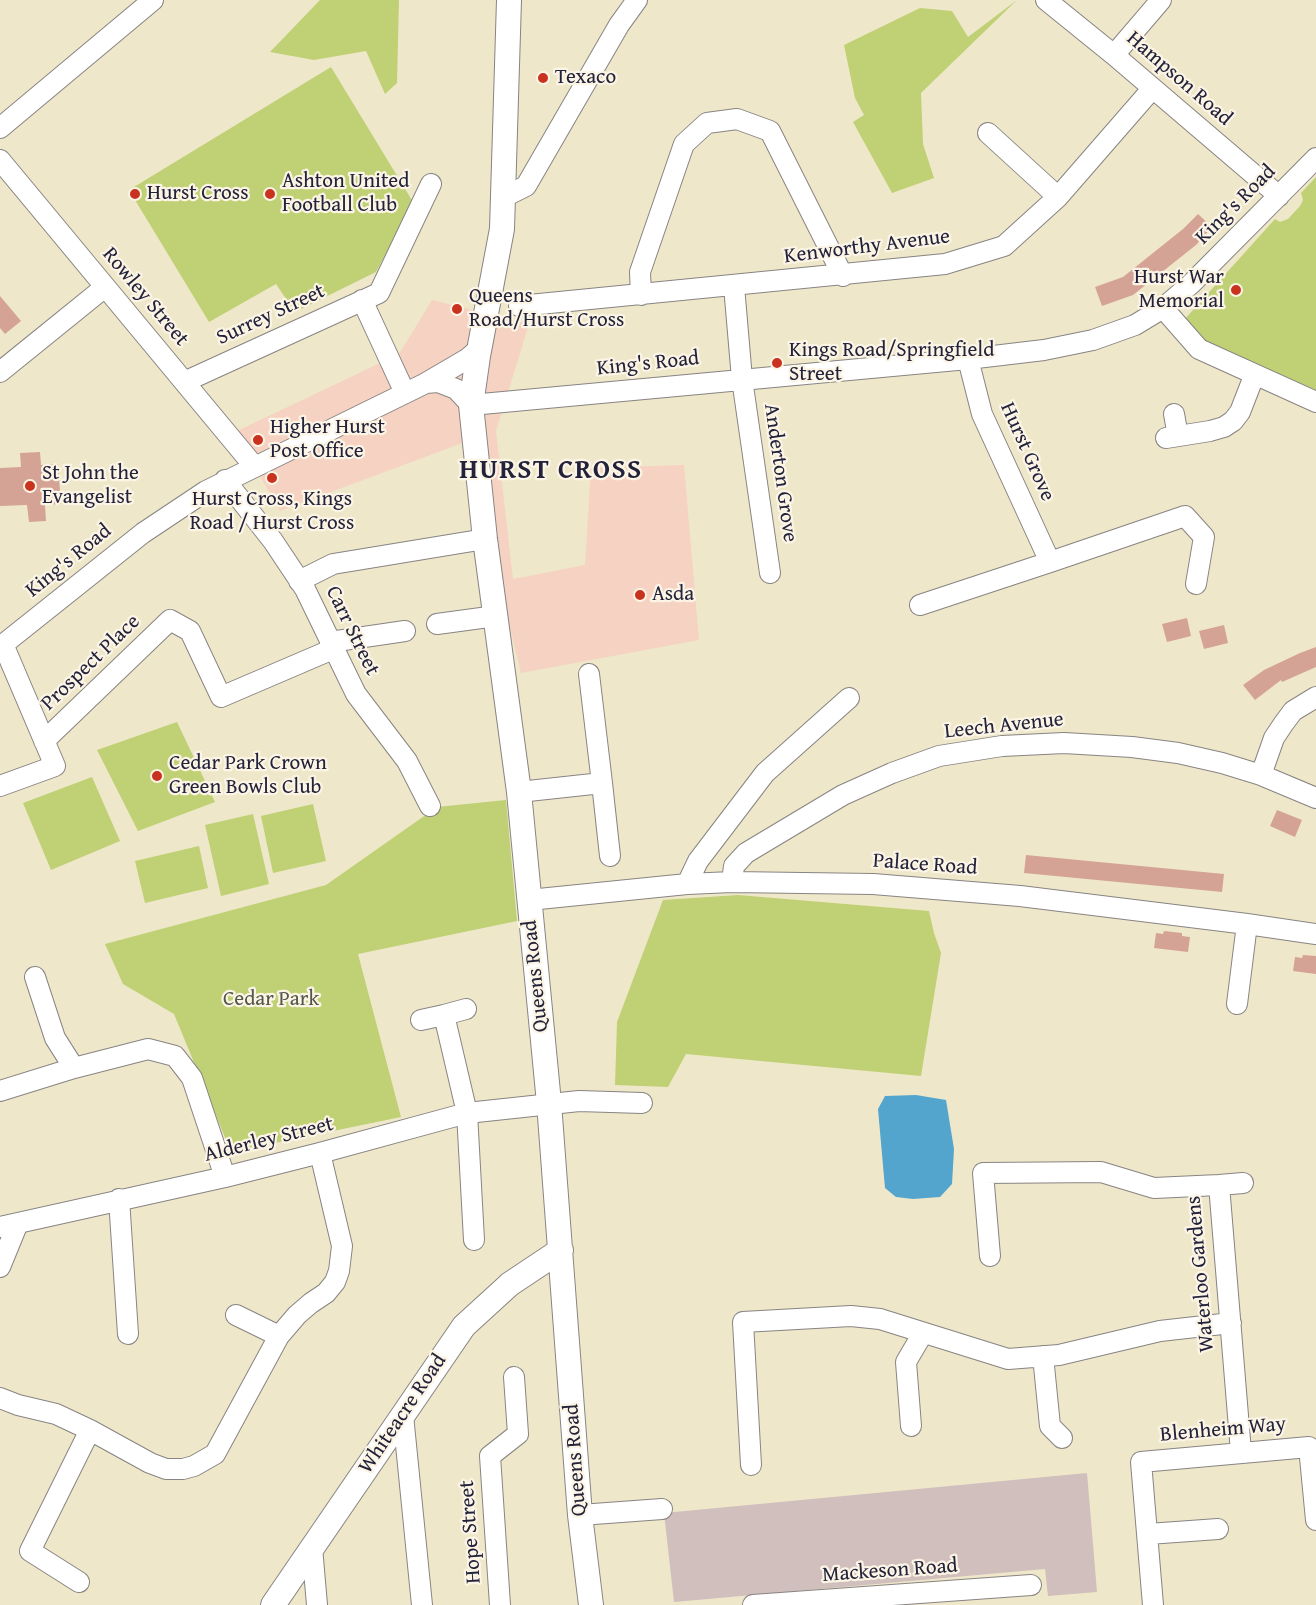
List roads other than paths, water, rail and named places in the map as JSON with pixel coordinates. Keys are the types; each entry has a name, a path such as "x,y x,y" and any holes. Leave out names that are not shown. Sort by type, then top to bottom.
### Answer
{"main road":[{"name":"Queens Road","path":"509,0 502,229 479,349 471,405 485,538 519,792 549,1103 580,1515 591,1605"},
{"name":"Whiteacre Road","path":"273,1605 464,1326 510,1284 561,1250"}],"street":[{"path":"0,128 153,0"},
{"path":"504,196 526,186 619,25 638,0"},
{"name":"Hampson Road","path":"1046,0 1279,196"},
{"path":"1114,55 1161,0"},
{"name":"Kenworthy Avenue","path":"519,306 843,276 945,264 1004,246 1058,197 1152,89"},
{"path":"641,295 640,272 684,144 706,123 737,118 770,131 843,276"},
{"path":"988,133 1058,197"},
{"name":"King's Road","path":"471,405 968,358 1044,350 1093,340 1135,325 1163,308 1191,284 1316,158"},
{"name":"Rowley Street","path":"0,159 254,466"},
{"path":"405,393 370,296 431,184"},
{"name":"Anderton Grove","path":"734,286 742,379 770,573"},
{"path":"4,362 105,287"},
{"name":"Surrey Street","path":"184,382 370,296"},
{"path":"1163,308 1199,349 1254,376 1316,402"},
{"name":"King's Road","path":"1,645 143,533 225,480 426,383 467,359 479,349"},
{"name":"Hurst Grove","path":"968,358 982,414 1050,562"},
{"path":"1174,414 1172,437 1224,427 1240,412 1254,376"},
{"path":"426,383 438,382 456,388 471,405"},
{"name":"Carr Street","path":"225,480 273,541 305,589 356,694 407,761 430,806"},
{"path":"920,605 1185,516 1204,537 1197,584"},
{"path":"299,581 333,564 485,538"},
{"path":"437,624 496,616"},
{"name":"Prospect Place","path":"44,741 170,620 190,631 221,697 332,646"},
{"path":"332,646 405,631"},
{"path":"0,786 54,766 1,645"},
{"path":"590,674 610,856"},
{"path":"1261,775 1274,738 1284,723 1293,711 1316,697"},
{"path":"687,884 698,861 765,773 849,698"},
{"name":"Leech Avenue","path":"732,882 734,866 746,853 843,795 892,773 939,756 1002,746 1064,743 1132,747 1178,753 1261,775 1316,798"},
{"path":"519,792 602,783"},
{"name":"Palace Road","path":"529,900 687,884 732,882 873,884 1020,896 1316,934"},
{"path":"1237,1004 1247,924"},
{"path":"35,977 55,1038 75,1068"},
{"path":"421,1020 466,1009"},
{"path":"444,1015 467,1113 474,1240"},
{"path":"0,1091 148,1049 175,1056 192,1078 225,1177"},
{"name":"Alderley Street","path":"9,1225 225,1177 467,1113 579,1101 642,1102"},
{"path":"0,1398 56,1414 166,1469 183,1468 205,1461 215,1454 279,1336 297,1315 326,1293 335,1282 339,1271 342,1246 320,1153"},
{"name":"Waterloo Gardens","path":"990,1256 983,1173 1101,1172 1154,1188 1219,1185 1241,1452"},
{"path":"1219,1185 1243,1183"},
{"path":"119,1199 128,1334"},
{"path":"0,1267 9,1225"},
{"path":"236,1315 279,1336"},
{"path":"751,1465 743,1322 851,1316 880,1318 1008,1359 1059,1355 1160,1331 1231,1323"},
{"path":"911,1426 906,1362 923,1333"},
{"path":"1043,1356 1050,1426 1062,1438"},
{"name":"Hope Street","path":"500,1605 490,1456 518,1434 514,1377"},
{"path":"403,1415 422,1605"},
{"path":"79,1582 30,1551 90,1430"},
{"name":"Blenheim Way","path":"1148,1534 1141,1462 1241,1452 1309,1447 1316,1520"},
{"path":"580,1515 662,1509"},
{"path":"1153,1605 1148,1534 1218,1529"},
{"path":"312,1547 317,1605"},
{"name":"Mackeson Road","path":"753,1605 913,1599 1031,1585"}],"water":[{"path":"916,1095 946,1100 954,1149 952,1184 940,1197 913,1199 896,1197 885,1188 878,1109 885,1096"}],"place":[{"name":"Texaco","path":"543,78"},
{"name":"Hurst Cross","path":"135,194"},
{"name":"Ashton United Football Club","path":"270,194"},
{"name":"Hurst War Memorial","path":"1236,290"},
{"name":"Queens Road/Hurst Cross","path":"457,309"},
{"name":"Kings Road/Springfield Street","path":"777,363"},
{"name":"Higher Hurst Post Office","path":"258,440"},
{"name":"Hurst Cross, Kings Road / Hurst Cross","path":"272,478"},
{"name":"St John the Evangelist","path":"30,486"},
{"name":"Asda","path":"640,595"},
{"name":"Cedar Park Crown Green Bowls Club","path":"157,776"}],"district":[{"name":"HURST CROSS","path":"551,471"}],"park label":[{"name":"Cedar Park","path":"271,1000"}]}
